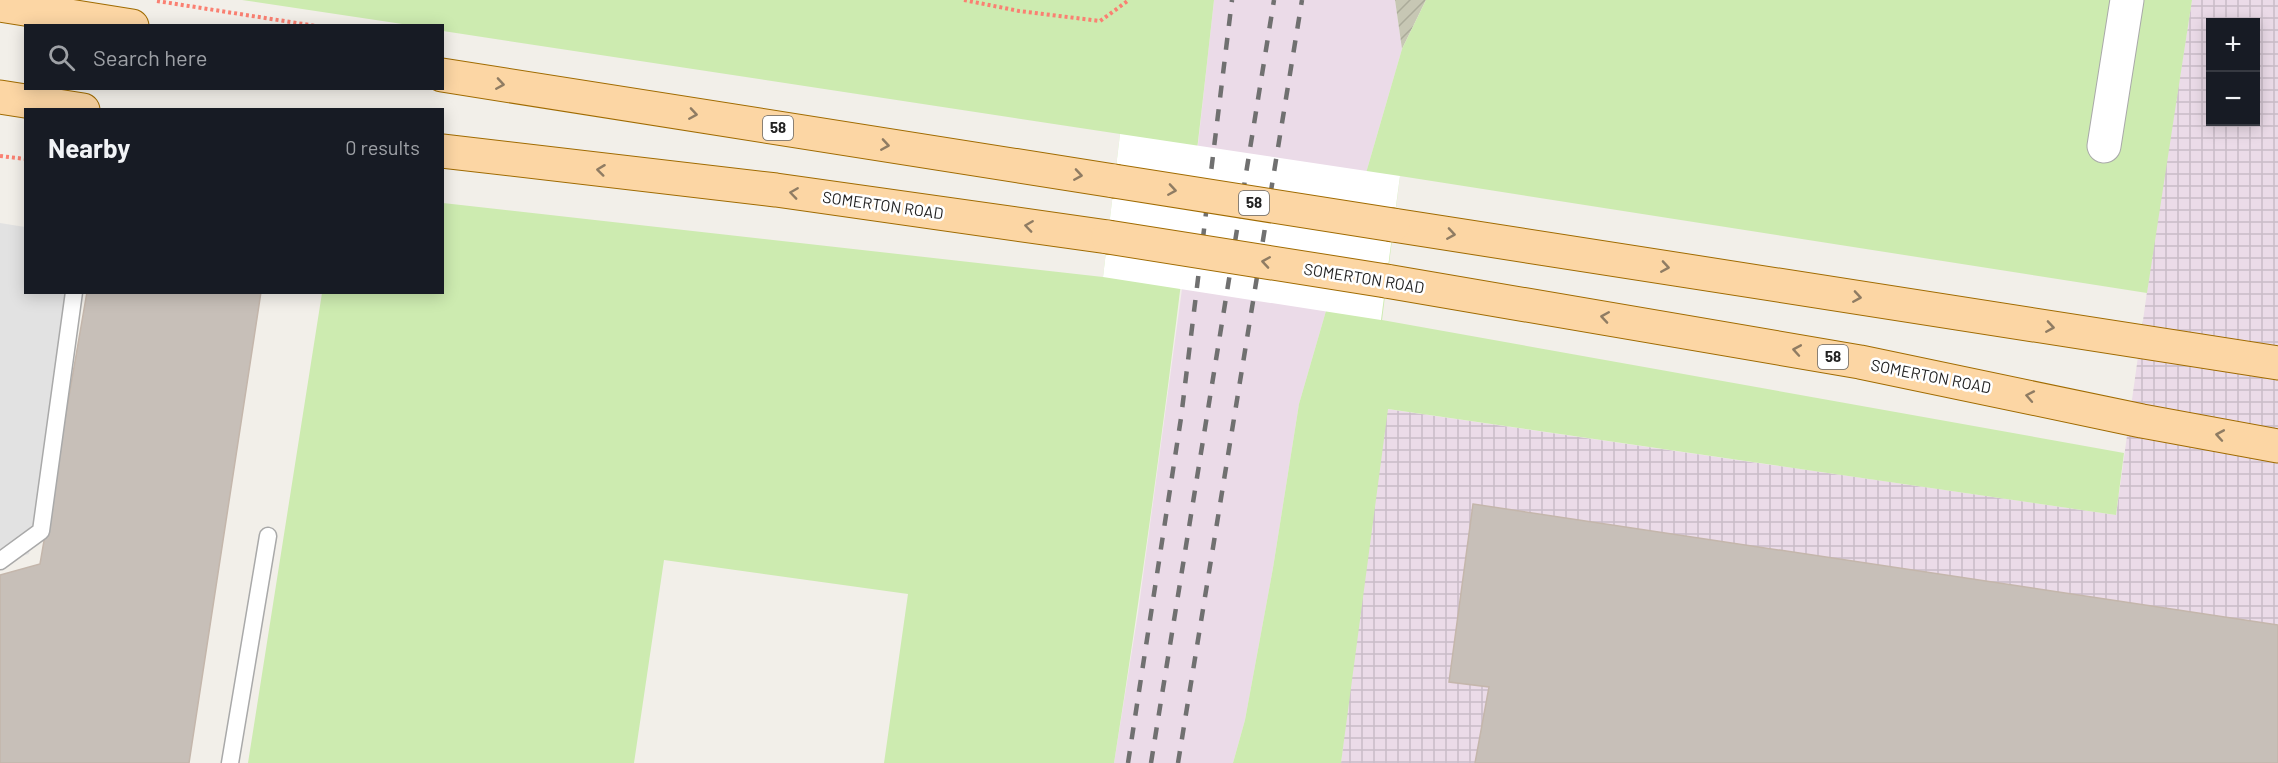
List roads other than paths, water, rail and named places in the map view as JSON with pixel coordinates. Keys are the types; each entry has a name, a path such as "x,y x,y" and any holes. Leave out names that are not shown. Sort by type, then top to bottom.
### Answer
{"main road":[{"path":"0,5 119,24"},
{"name":"58","path":"444,75 2278,363"},
{"path":"0,97 70,108"},
{"name":"SOMERTON ROAD","path":"444,152 776,190 1108,237 1386,281 1860,362 2142,421 2278,446"}],"street":[{"path":"2104,146 2127,0"}],"lane":[{"path":"0,561 40,531 74,294"},
{"path":"231,763 267,536"}],"railway":[{"path":"1128,763 1181,418 1232,0"},
{"path":"1151,763 1274,0"},
{"path":"1178,763 1302,0"}]}
